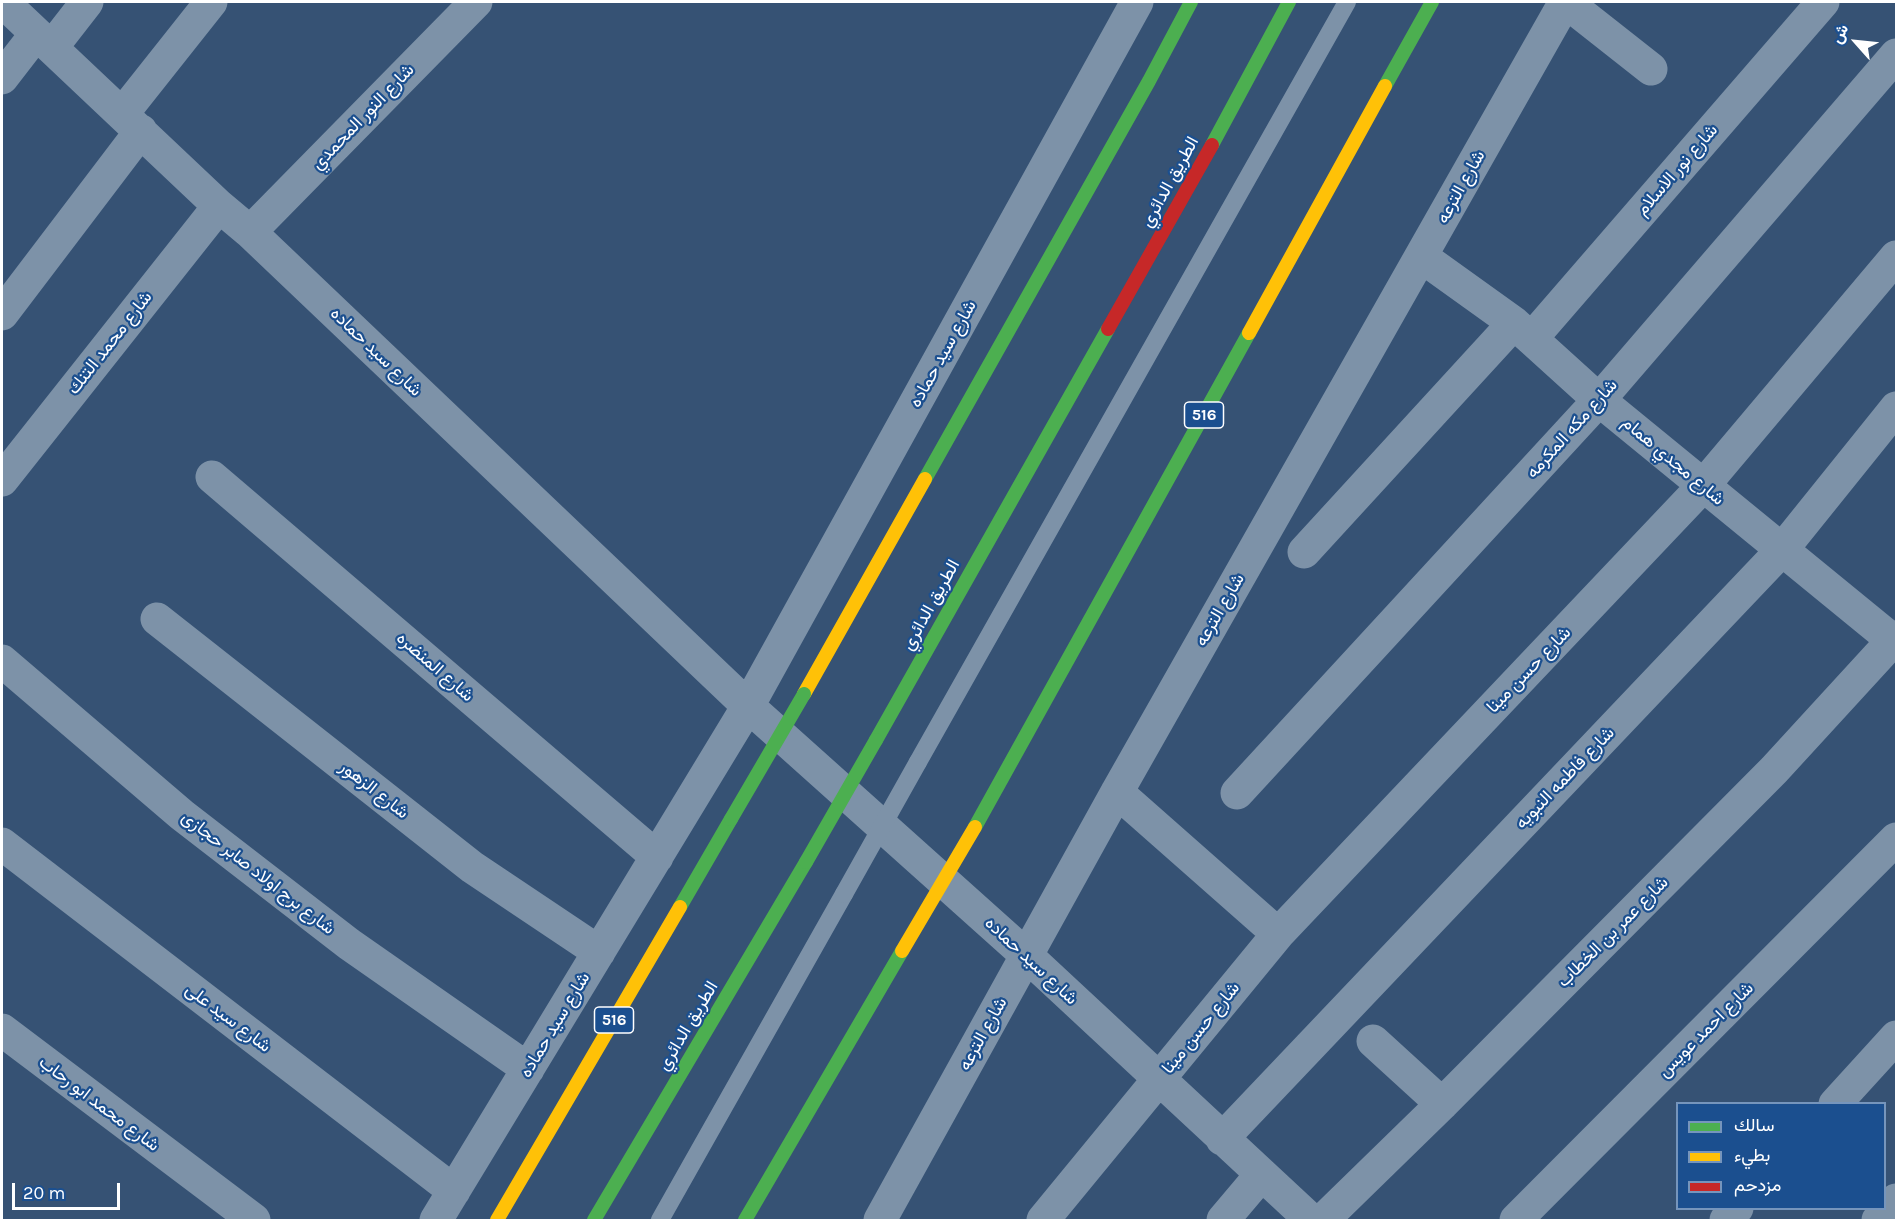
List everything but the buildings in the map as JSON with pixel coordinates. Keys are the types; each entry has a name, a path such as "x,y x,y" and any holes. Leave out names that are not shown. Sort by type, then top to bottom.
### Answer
{"highway":[{"name":"516","path":"497,1221 804,694 1149,81 1191,2"},
{"name":"الطريق الدائري","path":"594,1221 876,740 1224,123 1289,2"},
{"name":"516","path":"745,1221 975,827 1432,2"}],"street":[{"name":"شارع سيد حماده","path":"3,2 219,206 250,232 748,706 1026,955 1311,1221"},
{"path":"2,78 87,2"},
{"path":"2,314 211,2"},
{"name":"شارع النور المحمدي","path":"250,232 476,2"},
{"name":"شارع سيد حماده","path":"436,1221 748,706 1137,2"},
{"path":"1566,2 1651,69"},
{"name":"شارع الترعه","path":"880,1221 1117,792 1566,2"},
{"name":"شارع نور الاسلام","path":"1304,552 1523,331 1823,2"},
{"name":"شارع مكه المكرمه","path":"1237,793 1599,400 1896,55"},
{"name":"شارع محمد التنك","path":"2,480 219,206"},
{"name":"شارع مجدي همام","path":"1422,256 1523,331 1599,400 1781,550 1895,640"},
{"name":"شارع حسن مينا","path":"1043,1221 1278,934 1703,486 1896,257"},
{"name":"شارع فاطمه النبويه","path":"1222,1139 1781,550 1896,408"},
{"name":"شارع المنضره","path":"212,477 657,857"},
{"name":"شارع الزهور","path":"157,619 472,867 599,952"},
{"name":"شارع عمر بن الخطاب","path":"1323,1221 1774,770 1895,640"},
{"name":"شارع برج اولاد صابر حجازى","path":"2,661 182,815 350,944 528,1069"},
{"path":"1117,792 1278,934"},
{"name":"شارع احمد عويس","path":"1516,1221 1896,838"},
{"name":"شارع سيد على","path":"2,844 454,1191"},
{"name":"شارع محمد ابو رحاب","path":"2,1030 254,1221"},
{"path":"1837,1102 1896,1037"},
{"path":"1373,1041 1442,1104"},
{"path":"1223,1221 1261,1175"},
{"path":"1878,1221 1896,1200"}],"lane":[{"path":"660,1221 1347,2"}],"traffic: fast":[{"path":"925,479 1191,2"},
{"path":"1212,145 1289,2"},
{"path":"1385,86 1432,2"},
{"path":"876,740 1108,329"},
{"path":"975,827 1249,333"},
{"path":"731,819 804,694"},
{"path":"806,862 876,740"},
{"path":"680,907 731,819"},
{"path":"594,1220 806,862"},
{"path":"745,1220 902,951"}],"traffic: slow":[{"path":"1249,333 1385,86"},
{"path":"804,694 925,479"},
{"path":"902,951 975,827"},
{"path":"497,1220 680,907"}],"traffic: jam":[{"path":"1108,329 1212,145"}]}
